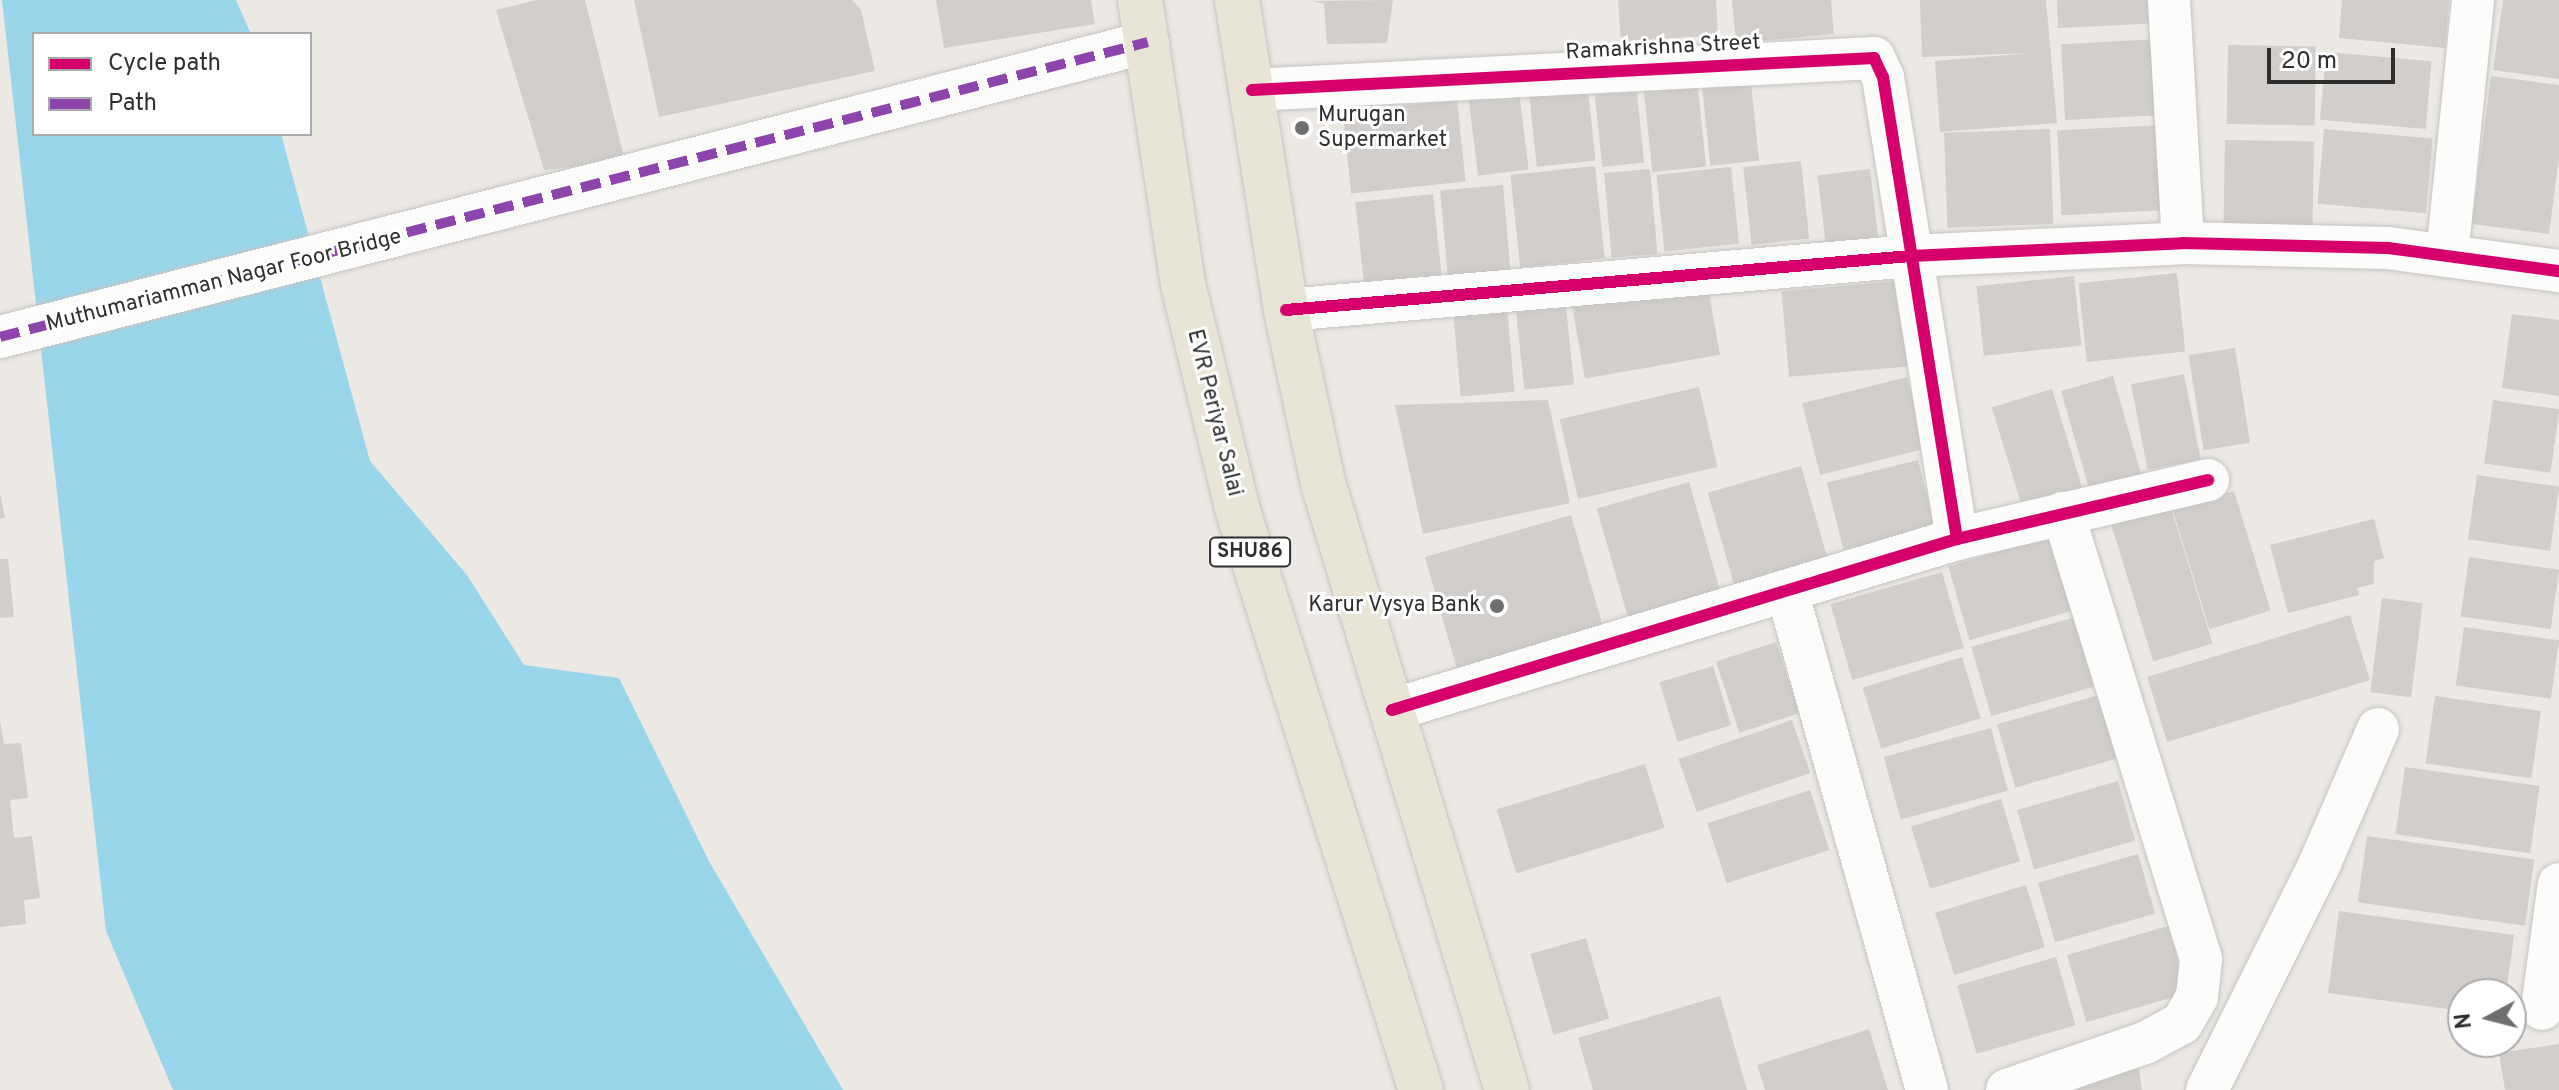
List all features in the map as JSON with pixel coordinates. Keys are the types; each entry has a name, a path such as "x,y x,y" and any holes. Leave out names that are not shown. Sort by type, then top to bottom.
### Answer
{"main road":[{"name":"EVR Periyar Salai","path":"1140,0 1183,284 1237,508 1421,1090"},
{"path":"1237,0 1286,310 1323,483 1507,1090"}],"street":[{"path":"2169,0 2183,243"},
{"path":"2447,256 2473,0"},
{"name":"Muthumariamman Nagar Foor Bridge","path":"0,337 381,242 1148,42"},
{"name":"Ramakrishna Street","path":"1252,90 1874,58 1883,77 1911,256"},
{"path":"1286,310 1911,256 2183,243 2388,248 2559,271"},
{"path":"1911,256 1957,539"},
{"path":"1392,710 1957,539 2208,480"},
{"path":"2007,1090 2145,1043 2182,1023 2197,997 2200,972 2201,959 2063,513"},
{"path":"1787,591 1927,1090"},
{"path":"2207,1090 2320,863 2378,729"},
{"path":"2542,1009 2559,884"}],"water":[{"path":"2,0 236,0 250,32 32,32 32,136 282,136 370,461 467,575 524,665 619,678 710,863 843,1090 173,1090 106,931"}],"building":[{"path":"537,0 585,0 625,161 544,170 496,10"},
{"path":"634,0 852,0 861,10 875,71 659,117"},
{"path":"936,0 1091,0 1095,24 944,48"},
{"path":"1393,0 1387,43 1327,44 1324,4 1312,1"},
{"path":"1618,0 1716,0 1718,35 1621,42"},
{"path":"1732,0 1831,0 1834,34 1736,43"},
{"path":"1920,0 2046,0 2057,123 1940,132 1935,61 2032,53 1922,57"},
{"path":"2057,0 2162,0 2164,23 2058,28"},
{"path":"2342,0 2449,0 2445,48 2339,38"},
{"path":"2503,0 2559,0 2559,79 2493,70"},
{"path":"2159,39 2163,115 2065,120 2061,44"},
{"path":"2228,45 2316,47 2315,126 2227,124"},
{"path":"2326,52 2432,61 2426,129 2320,120"},
{"path":"1750,74 1759,161 1710,166 1701,79"},
{"path":"2491,76 2559,85 2559,157 2549,234 2472,224"},
{"path":"1587,80 1595,161 1537,167 1528,86"},
{"path":"1697,80 1706,167 1652,172 1643,86"},
{"path":"1636,85 1644,163 1602,167 1594,89"},
{"path":"1519,91 1529,169 1478,176 1468,97"},
{"path":"1457,100 1466,182 1351,194 1343,112"},
{"path":"2161,125 2165,210 2062,215 2057,130"},
{"path":"2050,129 2053,224 1947,228 1944,133"},
{"path":"2324,129 2433,138 2426,213 2317,204"},
{"path":"2225,140 2314,142 2313,227 2224,225"},
{"path":"1801,161 1809,239 1751,245 1743,167"},
{"path":"1595,166 1605,258 1520,267 1510,175"},
{"path":"1731,167 1739,244 1664,251 1656,175"},
{"path":"1650,169 1657,254 1612,258 1604,173"},
{"path":"1870,169 1879,240 1826,247 1817,175"},
{"path":"1503,185 1510,271 1448,276 1440,190"},
{"path":"1433,194 1442,276 1364,284 1355,202"},
{"path":"2177,273 2185,352 2087,362 2079,283"},
{"path":"1706,276 1720,355 1585,379 1571,300"},
{"path":"2074,276 2081,346 1984,356 1977,286"},
{"path":"1909,280 1916,366 1789,377 1781,291"},
{"path":"1565,298 1574,385 1524,390 1515,303"},
{"path":"1507,307 1514,392 1461,396 1453,312"},
{"path":"2512,314 2559,320 2559,396 2502,388"},
{"path":"2235,348 2250,443 2204,450 2189,355"},
{"path":"2184,374 2201,459 2148,470 2131,384"},
{"path":"2113,376 2142,478 2090,493 2061,391"},
{"path":"1907,377 1925,449 1820,475 1802,403"},
{"path":"1699,387 1717,467 1578,499 1560,419"},
{"path":"2052,389 2084,495 2024,514 1992,407"},
{"path":"1548,400 1570,503 1423,534 1395,405"},
{"path":"2493,400 2559,409 2550,473 2484,463"},
{"path":"1918,460 1935,527 1843,550 1827,483"},
{"path":"1801,466 1830,568 1737,595 1708,493"},
{"path":"2477,475 2559,487 2550,551 2468,539"},
{"path":"1689,482 1721,594 1629,620 1597,508"},
{"path":"2234,491 2271,611 2209,629 2173,510"},
{"path":"0,493 5,518 0,519"},
{"path":"2169,501 2213,643 2153,662 2110,519"},
{"path":"1571,515 1605,634 1459,676 1425,557"},
{"path":"2374,519 2384,558 2374,561 2374,584 2357,588 2359,595 2288,613 2270,545"},
{"path":"2054,536 2075,610 1969,640 1948,566"},
{"path":"2469,557 2559,570 2551,629 2461,616"},
{"path":"0,559 8,559 14,617 0,618"},
{"path":"1942,572 1964,648 1852,680 1830,604"},
{"path":"2382,598 2423,603 2411,697 2370,692"},
{"path":"2350,615 2370,680 2167,742 2147,677"},
{"path":"2079,616 2099,685 1991,716 1971,647"},
{"path":"2464,627 2559,640 2551,699 2456,685"},
{"path":"1776,642 1799,713 1739,733 1716,661"},
{"path":"1962,657 1981,718 1881,749 1863,687"},
{"path":"1713,666 1731,725 1678,742 1659,682"},
{"path":"2099,695 2117,758 2015,788 1997,724"},
{"path":"2435,696 2541,711 2531,778 2426,763"},
{"path":"1792,720 1810,773 1697,812 1679,759"},
{"path":"0,721 4,744 21,743 28,798 10,800 14,838 32,836 40,898 24,900 26,924 0,927"},
{"path":"1991,728 2008,791 1901,820 1884,757"},
{"path":"1645,764 1665,828 1516,873 1497,809"},
{"path":"2405,767 2540,786 2530,853 2396,834"},
{"path":"2118,781 2135,841 2034,870 2017,810"},
{"path":"1810,790 1829,850 1727,883 1707,823"},
{"path":"2001,799 2020,861 1930,889 1911,826"},
{"path":"2367,836 2534,860 2525,926 2358,902"},
{"path":"2138,854 2155,914 2055,942 2038,883"},
{"path":"2026,885 2045,947 1954,975 1935,913"},
{"path":"2339,911 2514,935 2508,978 2447,978 2447,1009 2328,993"},
{"path":"2168,926 2187,993 2086,1022 2067,955"},
{"path":"1586,938 1609,1019 1553,1035 1530,954"},
{"path":"2056,957 2076,1025 1977,1054 1957,985"},
{"path":"1720,996 1747,1090 1593,1090 1578,1038"},
{"path":"1869,1029 1888,1090 1765,1090 1757,1065"},
{"path":"2559,1044 2559,1090 2505,1090 2500,1058 2527,1058 2527,1049"},
{"path":"2138,1063 2142,1090 2075,1090 2083,1087 2080,1080"}],"marked path":[{"path":"0,337 1148,42"}],"cycle path":[{"path":"1252,90 1874,58 1883,77 1957,539"},
{"path":"1286,310 1911,256 2183,243 2388,248 2559,271"},
{"path":"1392,710 1957,539 2208,480"}],"place":[{"name":"Murugan Supermarket","path":"1302,128"},
{"name":"Karur Vysya Bank","path":"1497,606"}]}
